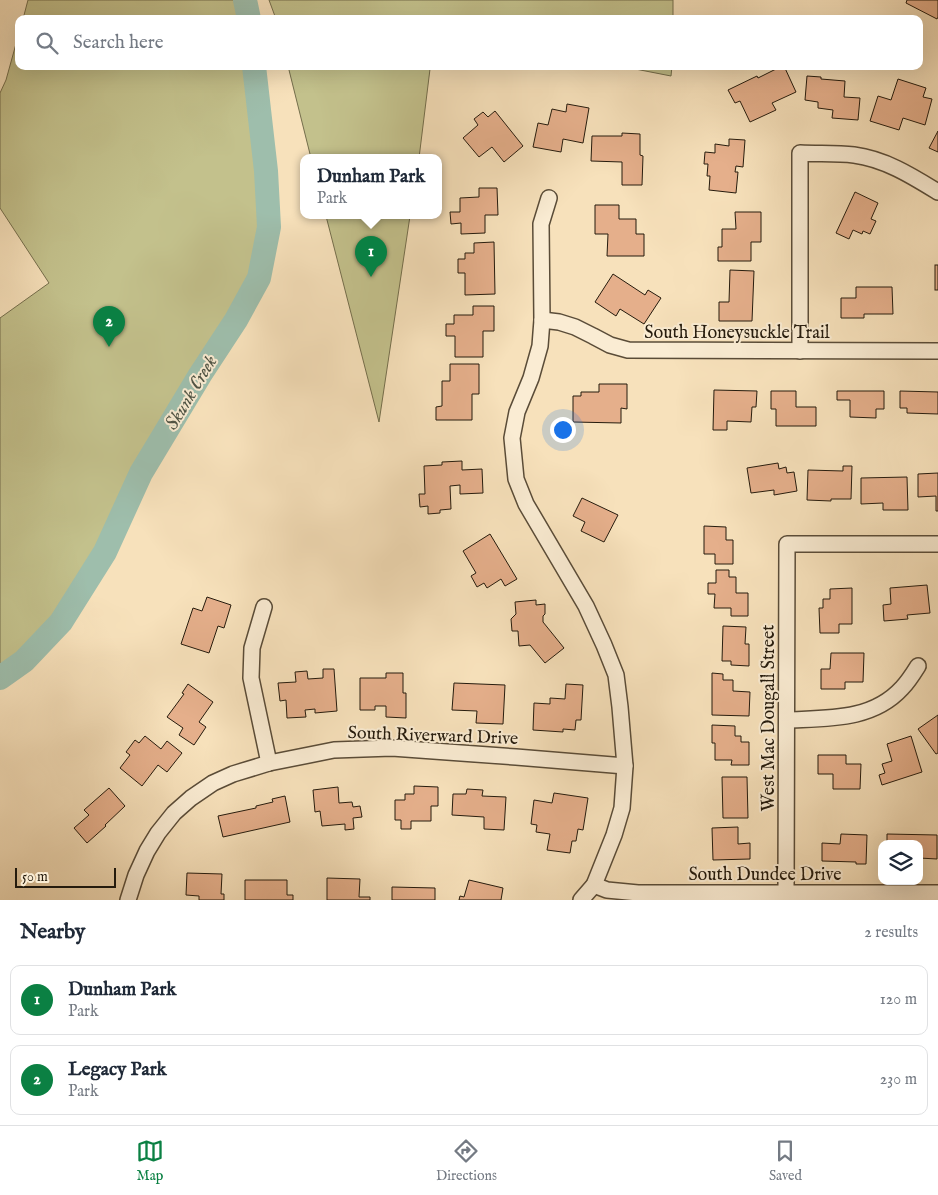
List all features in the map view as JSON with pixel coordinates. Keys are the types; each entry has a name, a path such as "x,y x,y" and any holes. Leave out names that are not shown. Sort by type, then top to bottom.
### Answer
{"street":[{"path":"800,352 800,153 854,155 868,158 894,167 938,192"},
{"path":"550,198 541,224 542,320 540,346 531,378 517,412 512,438 516,479 526,504 586,606 616,675 625,766 622,808 614,835 594,885 581,900"},
{"name":"South Honeysuckle Trail","path":"542,320 559,322 575,327 610,345 628,350 938,352"},
{"name":"West Mac Dougall Street","path":"786,892 787,544 938,544"},
{"path":"264,608 252,648 251,678 269,763"},
{"path":"787,720 841,718 871,710 892,697 902,688 918,666"},
{"name":"South Riverward Drive","path":"128,900 147,850 174,813 191,798 213,784 233,774 269,763 334,750 392,748 625,766"},
{"name":"South Dundee Drive","path":"594,885 607,890 638,893 938,893"}],"shaded area":[{"path":"28,0 245,0 248,15 24,15"},
{"path":"269,0 673,0 673,15 275,15"},
{"path":"15,47 15,70 254,70 266,171 269,227 259,278 236,320 200,375 141,473 105,552 61,622 24,661 0,678 0,318 49,283 0,208 0,93 6,80"},
{"path":"289,70 430,70 419,154 310,154"},
{"path":"640,70 672,70 671,76"},
{"path":"327,219 410,219 379,422"}],"building":[{"path":"907,0 938,0 937,19 906,3"},
{"path":"774,70 786,70 796,92 772,103 776,110 750,122 740,101 735,103 728,90 757,76 758,78"},
{"path":"807,76 845,81 844,97 860,98 858,120 832,118 833,110 818,108 818,102 805,100"},
{"path":"898,79 926,88 923,97 932,99 925,125 903,118 899,130 870,121 878,96 891,100"},
{"path":"567,104 589,108 583,143 563,139 561,152 533,147 538,123 548,125 552,109 566,112"},
{"path":"495,111 523,146 504,162 492,147 479,157 463,138 478,125 474,119 483,112 488,117"},
{"path":"938,131 938,152 929,148"},
{"path":"622,133 640,134 640,155 643,156 642,185 622,185 622,162 591,161 592,136 622,136"},
{"path":"729,139 745,140 743,167 736,166 735,172 738,172 736,193 709,190 710,176 707,176 708,164 704,164 705,152 715,153 715,144 729,146"},
{"path":"479,188 497,188 498,215 485,215 485,233 461,234 461,223 451,224 450,212 460,212 460,198 479,197"},
{"path":"855,192 878,203 871,219 876,221 870,234 863,231 862,234 853,230 849,239 836,233"},
{"path":"595,205 619,205 619,219 636,219 636,234 644,234 644,256 607,256 608,234 595,234"},
{"path":"735,212 761,212 761,242 751,242 751,261 718,261 718,247 722,247 722,229 736,229"},
{"path":"494,242 495,294 465,295 465,273 458,273 458,259 465,259 465,253 474,253 474,243"},
{"path":"935,265 938,265 938,290 935,290"},
{"path":"730,270 754,271 752,321 719,321 719,302 729,302"},
{"path":"613,274 645,295 648,290 661,298 644,324 620,309 616,316 595,302"},
{"path":"856,287 892,287 893,314 864,314 864,318 841,318 841,298 856,298"},
{"path":"473,306 494,306 494,331 483,331 483,357 455,357 455,336 446,336 446,324 454,324 454,315 473,315"},
{"path":"450,364 479,364 479,394 472,394 472,420 436,420 436,407 442,406 442,381 450,381"},
{"path":"599,384 627,384 627,409 621,408 621,423 573,422 573,396 581,396 581,392 599,392"},
{"path":"714,390 757,391 756,407 752,407 751,422 727,421 727,430 713,430"},
{"path":"771,391 796,391 796,407 816,407 816,426 776,426 776,409 771,409"},
{"path":"837,391 884,391 884,409 876,409 876,418 850,417 850,400 837,400"},
{"path":"900,391 938,392 938,414 907,413 907,408 900,408"},
{"path":"462,461 462,470 482,469 483,493 460,494 460,485 450,486 451,509 440,510 440,513 428,514 428,506 420,507 419,494 425,494 424,466 442,465 442,462"},
{"path":"778,463 779,469 786,467 787,473 794,472 797,491 774,495 774,490 751,493 747,468"},
{"path":"843,466 852,466 851,499 831,499 831,501 807,500 808,470 843,471"},
{"path":"938,473 938,511 936,511 936,496 918,497 918,474"},
{"path":"907,477 908,510 883,510 883,503 861,504 861,478"},
{"path":"582,498 618,515 604,542 581,531 585,522 573,516"},
{"path":"704,526 726,527 726,540 733,540 733,564 715,564 715,554 704,554"},
{"path":"490,534 517,579 505,586 501,579 487,588 484,583 477,587 471,576 476,573 463,551"},
{"path":"716,570 729,570 729,577 736,577 736,593 748,593 748,616 731,616 731,608 714,608 715,594 708,594 708,583 716,583"},
{"path":"927,585 930,613 907,615 908,619 884,621 883,605 891,604 890,588"},
{"path":"852,588 852,624 839,624 839,633 820,633 819,608 823,608 823,599 830,599 830,589"},
{"path":"207,597 231,605 224,628 218,626 209,653 181,644 193,608 202,611"},
{"path":"536,600 536,605 545,604 543,622 564,648 545,663 530,645 519,646 518,631 512,631 511,619 516,614 515,602"},
{"path":"723,626 746,627 745,644 749,644 749,666 731,665 731,661 722,661"},
{"path":"831,653 864,653 863,682 845,682 845,689 821,689 821,669 830,669"},
{"path":"323,669 334,669 337,711 315,713 315,709 305,710 306,717 287,718 286,700 280,701 278,683 296,682 295,672 307,671 308,679 323,678"},
{"path":"386,673 403,673 403,693 406,693 406,718 386,717 386,706 375,706 375,710 360,710 360,678 386,678"},
{"path":"712,673 723,674 723,680 733,680 733,691 750,692 749,716 712,715"},
{"path":"454,683 505,685 503,724 476,723 477,711 452,710"},
{"path":"188,684 213,702 199,722 206,727 194,745 179,735 183,728 167,717 184,694 182,693"},
{"path":"566,684 583,685 581,720 576,720 575,730 563,729 563,732 533,730 534,703 550,704 550,698 565,699"},
{"path":"938,715 938,753 936,754 918,729"},
{"path":"712,725 735,726 735,736 741,736 741,742 749,742 749,765 731,765 732,760 715,760 715,743 712,743"},
{"path":"145,736 161,749 167,741 182,753 167,772 158,765 142,786 120,768 130,755 126,752 135,740 139,743"},
{"path":"911,736 922,772 882,785 879,775 885,773 882,764 892,761 887,744"},
{"path":"818,755 846,755 846,764 861,764 860,789 833,789 833,774 818,774"},
{"path":"722,777 747,777 748,818 723,818"},
{"path":"414,786 438,787 438,806 431,806 431,821 411,821 411,829 401,829 401,820 395,820 395,800 405,800 405,794 414,794"},
{"path":"338,787 339,803 352,802 353,807 360,806 362,817 353,818 354,829 345,830 345,824 322,826 320,811 315,812 313,790"},
{"path":"109,788 125,806 87,843 74,828 89,815 84,810"},
{"path":"467,789 483,790 482,796 506,797 504,830 484,829 484,817 452,815 453,794 466,794"},
{"path":"554,793 588,798 583,830 578,829 576,841 572,841 570,853 547,850 550,834 536,832 537,825 531,824 534,800 552,803"},
{"path":"285,796 290,822 223,837 218,816 256,808 256,806 273,802 272,799"},
{"path":"738,827 738,844 750,843 750,859 713,860 712,828"},
{"path":"841,834 867,835 866,864 822,861 822,843 840,844"},
{"path":"887,834 937,835 937,859 923,858 923,840 887,840"},
{"path":"187,873 222,874 221,894 224,894 224,900 199,900 199,896 186,895"},
{"path":"327,878 360,879 359,897 370,897 370,900 327,900"},
{"path":"245,880 287,880 287,895 293,895 293,900 245,900"},
{"path":"469,880 503,888 501,900 459,900 460,896 464,897"},
{"path":"392,887 435,888 435,900 392,900"}],"waterway":[{"name":"Skunk Creek","path":"245,0 248,15"},
{"name":"Skunk Creek","path":"0,678 24,661 61,622 105,552 141,473 200,375 236,320 259,278 269,227 266,171 254,70"}],"place":[{"name":"Dunham Park","path":"371,277"},
{"name":"Legacy Park","path":"109,347"}]}
